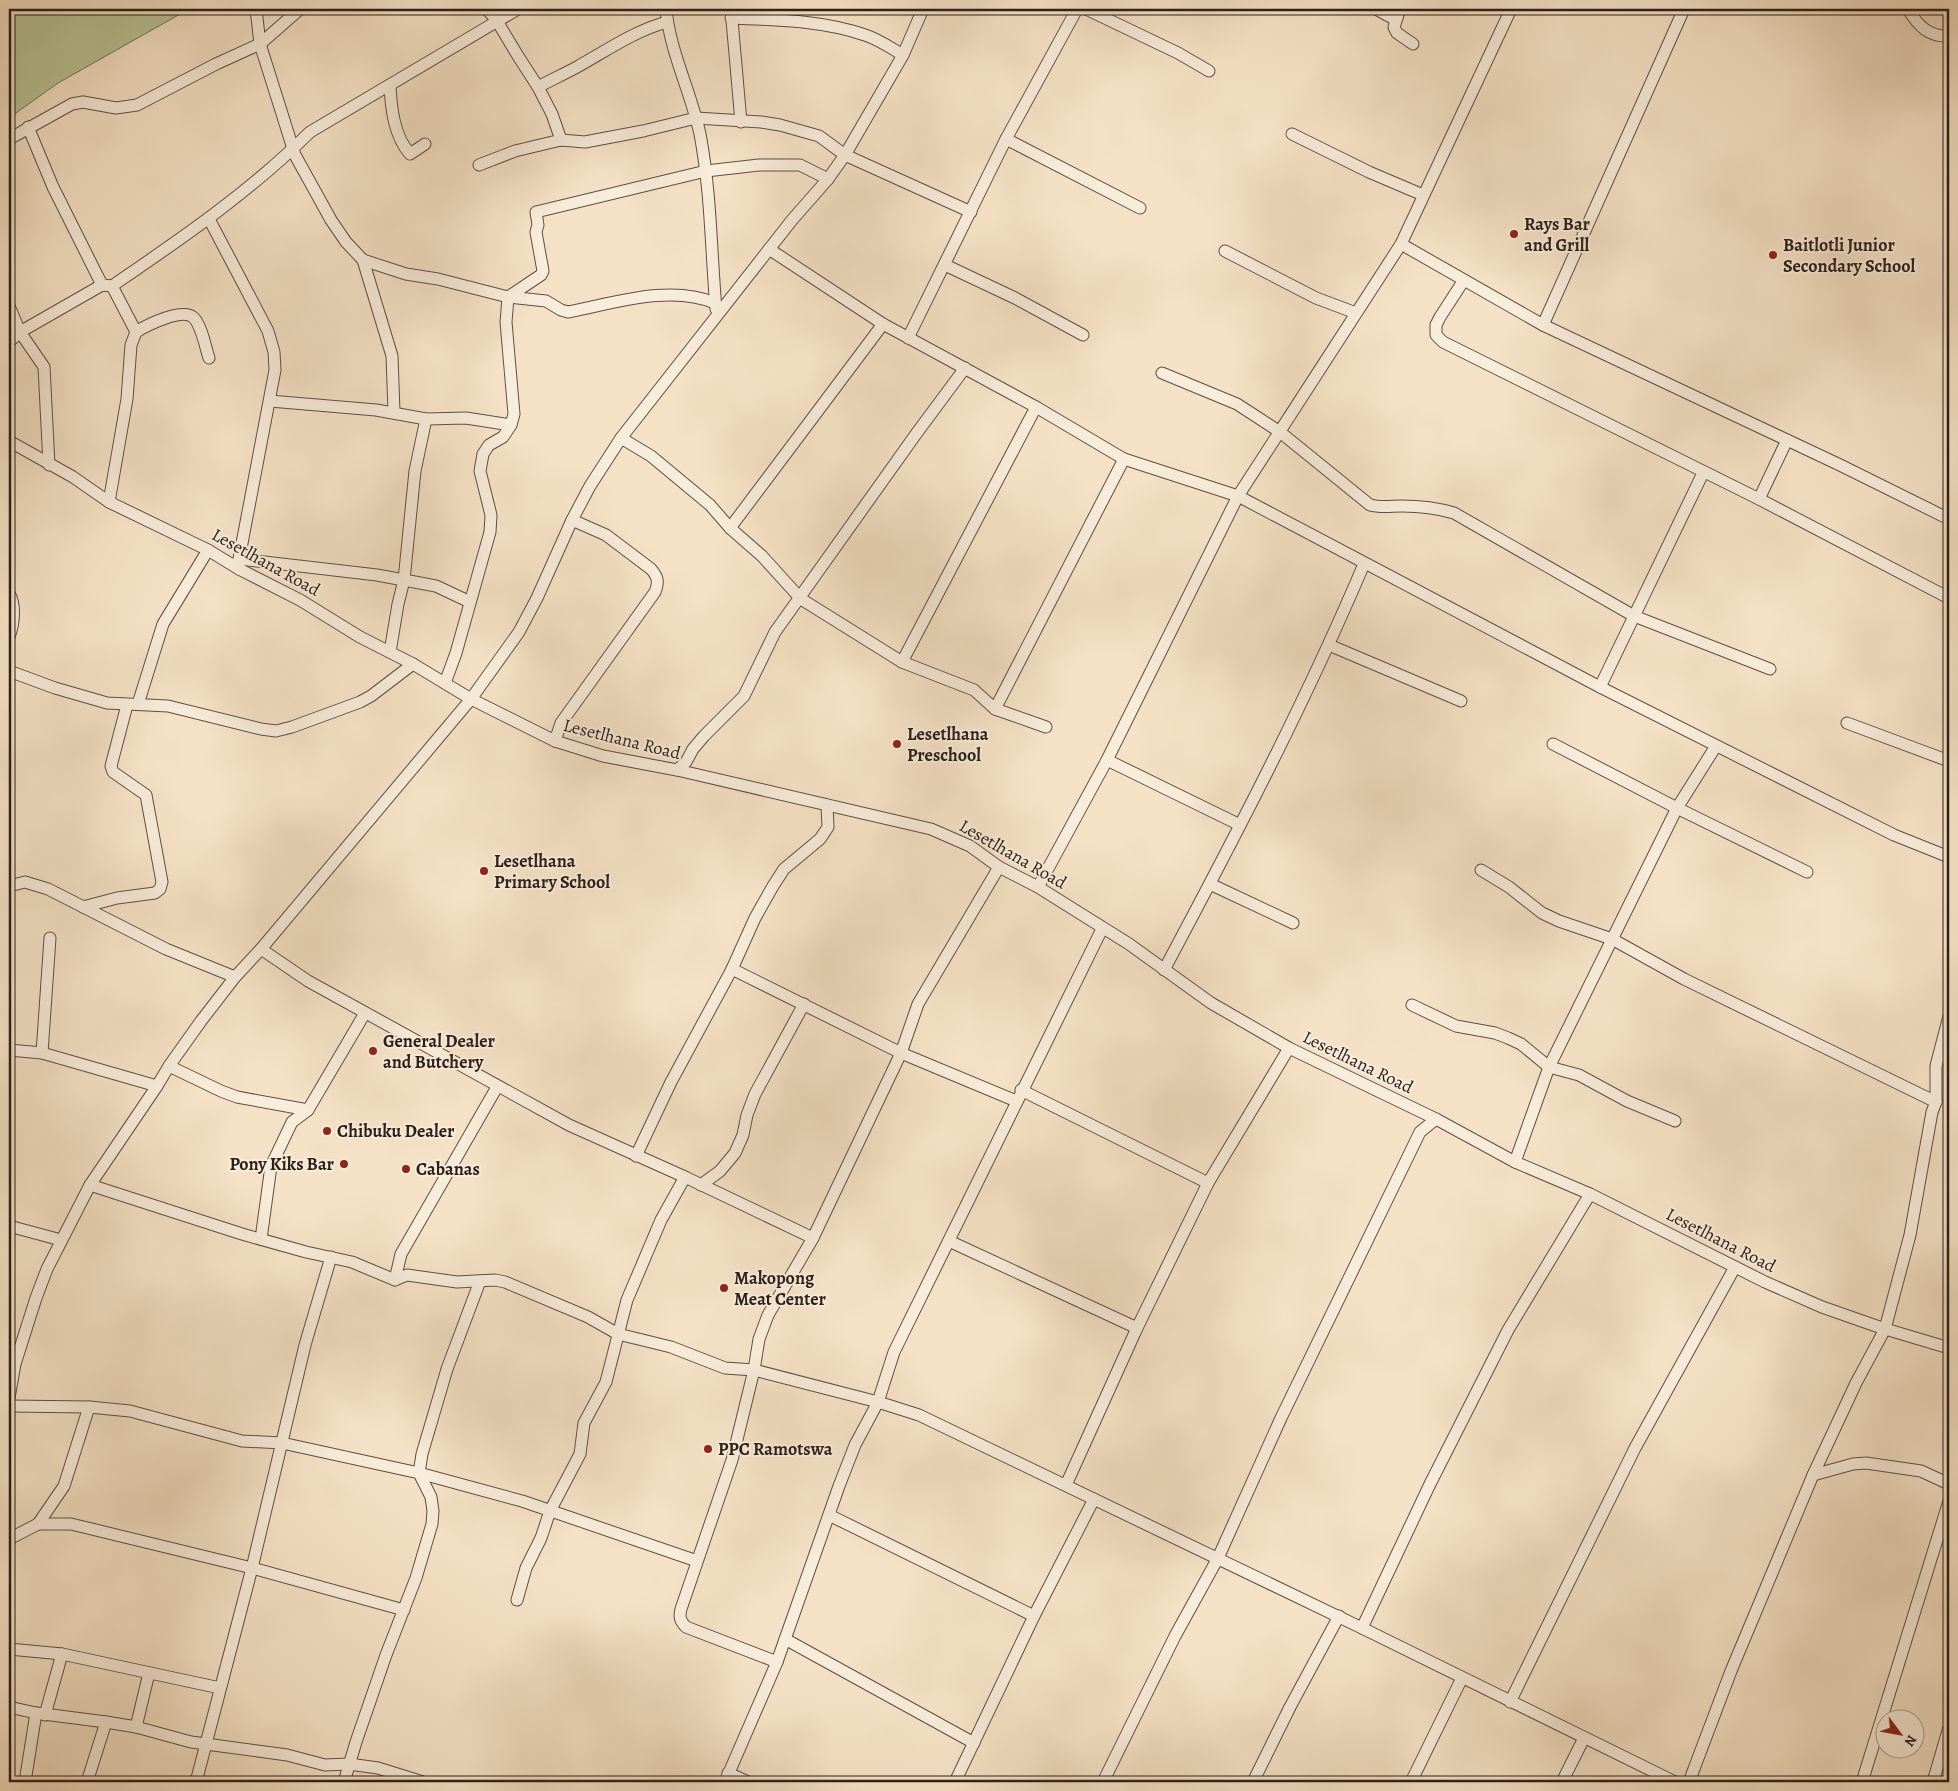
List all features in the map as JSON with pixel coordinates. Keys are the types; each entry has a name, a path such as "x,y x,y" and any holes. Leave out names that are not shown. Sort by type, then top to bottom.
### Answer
{"street":[{"path":"256,9 260,44 295,155 331,220 346,242 363,260 392,356 394,412"},
{"path":"9,139 72,104 83,102 116,108 136,105 260,44 300,9"},
{"path":"487,9 497,21 538,87 552,114 562,140"},
{"path":"9,342 20,332 107,285 209,219 294,149 310,132 518,9"},
{"path":"666,9 667,22 696,118 706,171 717,318"},
{"path":"9,1398 15,1364 36,1298 61,1240 90,1185 157,1086 168,1066 235,977 261,949 470,699 519,632 537,598 572,520 590,486 621,438 769,250 828,179 845,155 903,55 923,9"},
{"path":"908,338 1006,139 1077,9"},
{"path":"1086,9 1170,49 1209,71"},
{"path":"1376,9 1396,20"},
{"path":"1400,9 1394,27 1397,33 1412,44"},
{"path":"1038,887 1107,760 1238,496 1401,244 1511,9"},
{"path":"1543,325 1684,9"},
{"path":"1908,9 1914,19 1930,34 1949,36"},
{"path":"741,122 731,14 830,26 867,35 903,55"},
{"path":"538,87 619,42 667,22"},
{"path":"390,85 392,111 404,146 410,154 426,144"},
{"path":"479,165 515,151 562,140 585,142 643,131 696,118 761,122 780,125 819,136 845,155 971,212"},
{"path":"28,127 53,186 107,285 136,332"},
{"path":"1292,134 1369,172 1423,195"},
{"path":"1006,139 1140,208"},
{"path":"508,297 541,275 543,271 536,232 538,224 536,212 706,171 759,165 800,165 828,179"},
{"path":"209,219 268,332 274,352 275,370 239,564 377,575 436,586 470,602"},
{"path":"1401,244 1543,325 1787,440 1949,520"},
{"path":"769,250 883,324 1036,407 1124,459 1238,496 1364,564 1716,746 1894,835 1949,856"},
{"path":"1225,250 1316,298 1356,313"},
{"path":"363,260 406,274 438,279 508,297 546,301 568,312 663,295 701,297 716,303"},
{"path":"945,265 1015,298 1083,335"},
{"path":"1464,280 1436,325 1435,332 1438,338 1703,473 1759,499 1949,598"},
{"path":"445,683 456,653 490,532 491,515 480,471 483,454 489,445 503,437 511,425 514,414 506,322 508,297"},
{"path":"9,306 20,332 44,366 49,465"},
{"path":"109,502 127,399 131,345 136,332 179,313 188,314 194,318 209,358"},
{"path":"730,528 883,324"},
{"path":"677,770 686,762 693,749 704,736 744,696 754,680 769,642 801,599 850,526 965,368"},
{"path":"1162,374 1229,400 1280,432 1370,505 1378,507 1402,506 1454,512 1634,616 1770,669"},
{"path":"270,400 394,412 426,419 466,418 511,425"},
{"path":"902,662 1036,407"},
{"path":"390,652 404,580 415,471 426,419"},
{"path":"621,438 651,456 710,505 730,528 762,556 801,599 902,662 974,690 995,709 1046,728"},
{"path":"1759,499 1787,440"},
{"name":"Lesetlhana Road","path":"9,441 109,502 239,564 470,699 555,741 603,756 677,770 931,829 970,846 998,866 1038,887 1102,929 1129,944 1211,1003 1289,1048 1436,1119 1515,1162 1590,1194 1765,1282 1822,1307 1885,1329 1949,1348"},
{"path":"995,709 1124,459"},
{"path":"1600,687 1703,473"},
{"path":"555,741 561,723 658,585 656,575 651,569 606,535 572,520"},
{"path":"83,907 117,898 156,893 161,887 162,882 146,795 113,772 111,766 132,704 164,624 208,550"},
{"path":"1164,970 1240,825 1329,645 1364,564"},
{"path":"9,593 12,599 13,614 12,630 9,637"},
{"path":"1329,645 1461,702"},
{"path":"9,671 55,688 107,703 168,706 276,731 360,702 371,696 413,664"},
{"path":"1847,723 1949,761"},
{"path":"1553,744 1807,872"},
{"path":"1515,1162 1549,1067 1677,808 1716,746"},
{"path":"1107,760 1240,825"},
{"path":"636,1156 671,1082 732,969 755,918 784,869 820,839 828,827 827,805"},
{"path":"777,1662 686,1627 681,1622 681,1609 732,1460 754,1370 759,1339 768,1315 813,1238 901,1053 918,1004 998,866"},
{"path":"1481,870 1509,887 1542,913 1559,921 1612,939 1684,979 1936,1102"},
{"path":"12,884 25,882 48,889 166,949 235,977"},
{"path":"1210,884 1293,922"},
{"path":"748,1782 727,1778 786,1639 855,1445 878,1402 894,1352 1102,929"},
{"path":"42,1053 50,938"},
{"path":"261,949 308,981 569,1125 685,1177 813,1238"},
{"path":"732,969 901,1053 1019,1096 1208,1183"},
{"path":"702,1185 720,1171 735,1153 743,1136 747,1115 755,1094 804,1004"},
{"path":"1412,1004 1456,1026 1496,1033 1522,1044 1549,1067 1579,1075 1627,1101 1675,1121"},
{"path":"260,1239 271,1166 292,1122 308,1110 365,1013"},
{"path":"1689,1782 1731,1671 1813,1475 1856,1383 1885,1329 1910,1235 1932,1112 1936,1102 1936,1066 1949,1016"},
{"path":"1066,1485 1137,1328 1208,1183 1289,1048"},
{"path":"9,1050 42,1053 157,1086"},
{"path":"168,1066 237,1097 308,1110"},
{"path":"395,1280 401,1254 498,1087"},
{"path":"1103,1782 1175,1636 1218,1558 1280,1418 1420,1132 1436,1119"},
{"path":"517,1600 526,1568 539,1544 550,1511 579,1457 584,1423 606,1382 627,1300 644,1256 685,1177"},
{"path":"90,1185 260,1239 352,1262 395,1280 407,1275 457,1282 495,1280 505,1282 588,1317 618,1334 672,1347 725,1368 754,1370 878,1402 919,1415 1338,1616 1675,1782"},
{"path":"1362,1628 1430,1484 1508,1330 1590,1194"},
{"path":"9,1226 61,1240"},
{"path":"949,1241 1137,1328"},
{"path":"196,1782 252,1568 305,1345 331,1257"},
{"path":"1510,1702 1635,1448 1735,1267"},
{"path":"344,1782 386,1654 416,1578 432,1524 431,1497 419,1473 428,1429 447,1369 480,1281"},
{"path":"9,1406 89,1407 130,1411 242,1441 282,1443 419,1473 522,1501 697,1561"},
{"path":"9,1539 38,1524 64,1486 89,1407"},
{"path":"1813,1475 1853,1464 1866,1463 1921,1471 1949,1484"},
{"path":"954,1782 1034,1616 1094,1499"},
{"path":"1862,1782 1949,1501"},
{"path":"829,1515 1034,1616"},
{"path":"38,1524 77,1525 252,1568 404,1610"},
{"path":"1253,1782 1338,1616"},
{"path":"786,1639 974,1743"},
{"path":"9,1649 62,1654 220,1688"},
{"path":"25,1782 40,1714 62,1654"},
{"path":"136,1727 149,1673"},
{"path":"1411,1782 1462,1678"},
{"path":"9,1707 40,1714 136,1727 191,1742 287,1755 325,1765 349,1764 378,1768 423,1782"},
{"path":"88,1782 106,1722"},
{"path":"1933,1782 1949,1727"},
{"path":"1562,1782 1584,1738"}],"green space":[{"path":"9,9 189,9 58,83 9,118"}],"place":[{"name":"Rays Bar and Grill","path":"1514,234"},
{"name":"Baitlotli Junior Secondary School","path":"1773,255"},
{"name":"Lesetlhana Preschool","path":"897,744"},
{"name":"Lesetlhana Primary School","path":"484,871"},
{"name":"General Dealer and Butchery","path":"373,1051"},
{"name":"Chibuku Dealer","path":"327,1131"},
{"name":"Pony Kiks Bar","path":"344,1164"},
{"name":"Cabanas","path":"406,1169"},
{"name":"Makopong Meat Center","path":"724,1288"},
{"name":"PPC Ramotswa","path":"708,1449"}]}
